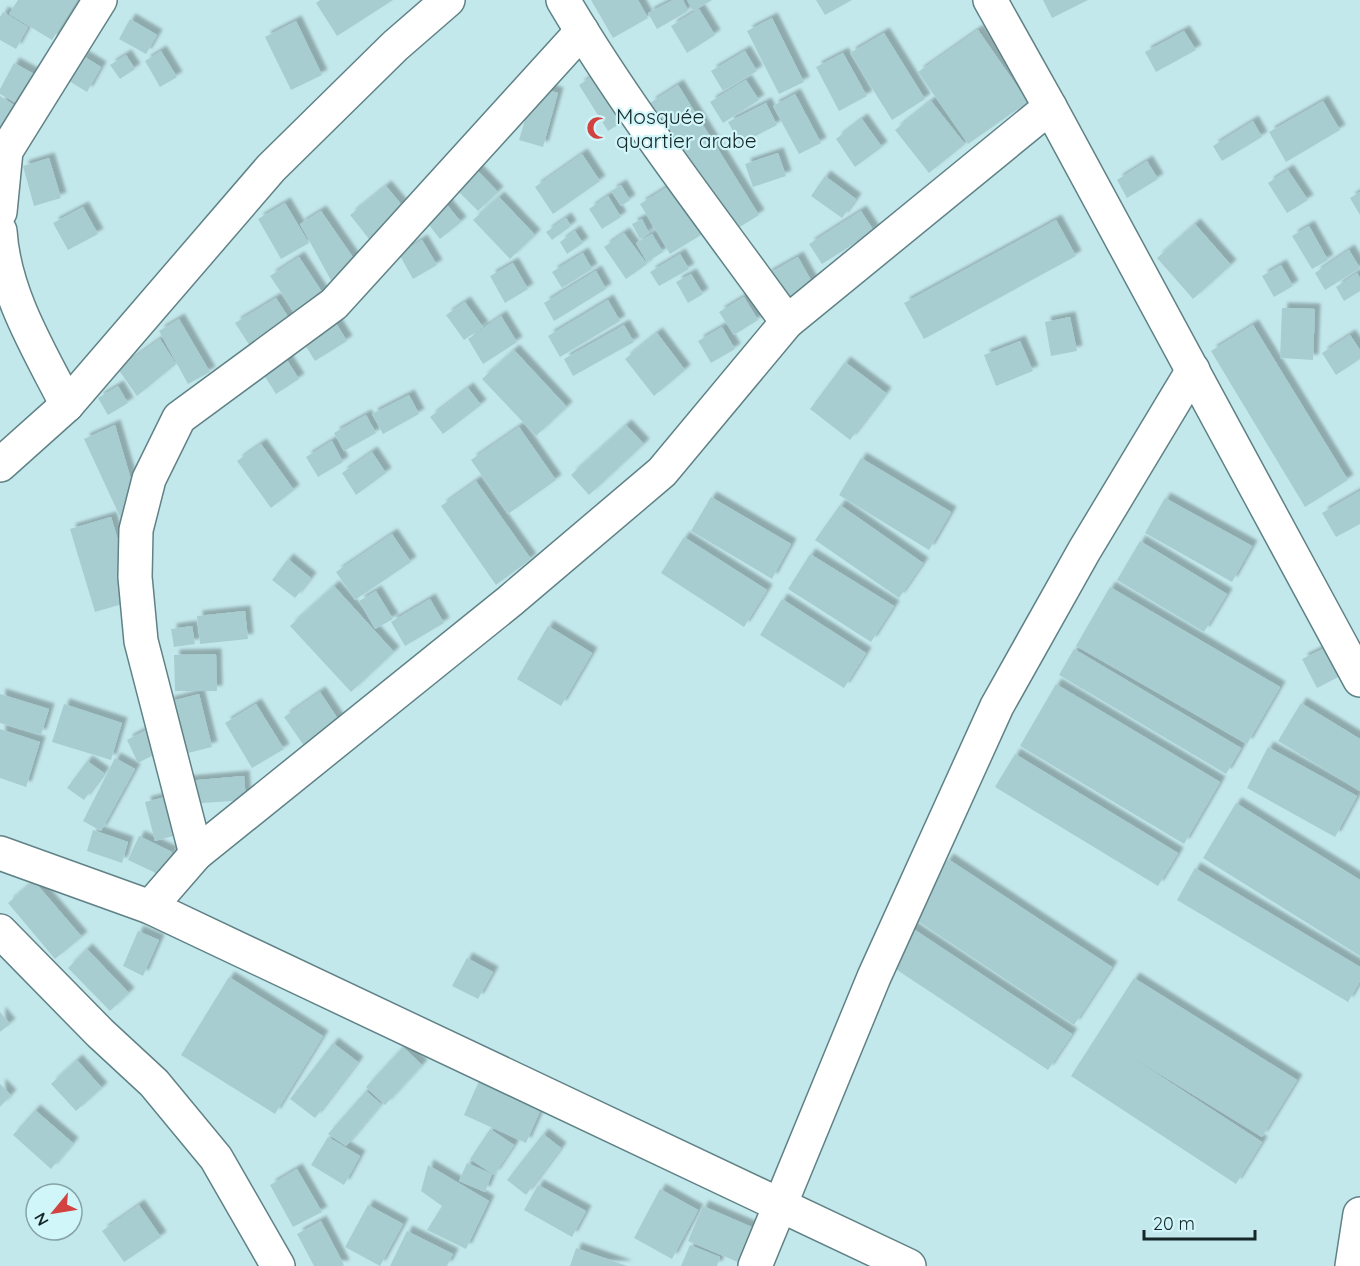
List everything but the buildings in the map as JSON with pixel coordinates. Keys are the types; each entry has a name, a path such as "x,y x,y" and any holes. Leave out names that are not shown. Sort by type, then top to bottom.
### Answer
{"street":[{"path":"0,212 6,151 99,0"},
{"path":"0,465 67,405 271,168 396,46 448,0"},
{"path":"563,0 660,146 787,322"},
{"path":"990,0 1360,680"},
{"path":"196,854 141,641 135,577 136,530 150,479 179,418 334,304 582,31"},
{"path":"150,907 196,854 510,601 662,472 787,322 1050,107"},
{"path":"0,247 15,301 67,405"},
{"path":"755,1266 874,977 998,706 1084,551 1193,370"},
{"path":"0,853 150,907 909,1266"},
{"path":"0,931 100,1033 154,1083 216,1158 278,1266"},
{"path":"1352,1266 1360,1214"}],"place":[{"name":"Mosquée quartier arabe","path":"598,128"}]}
